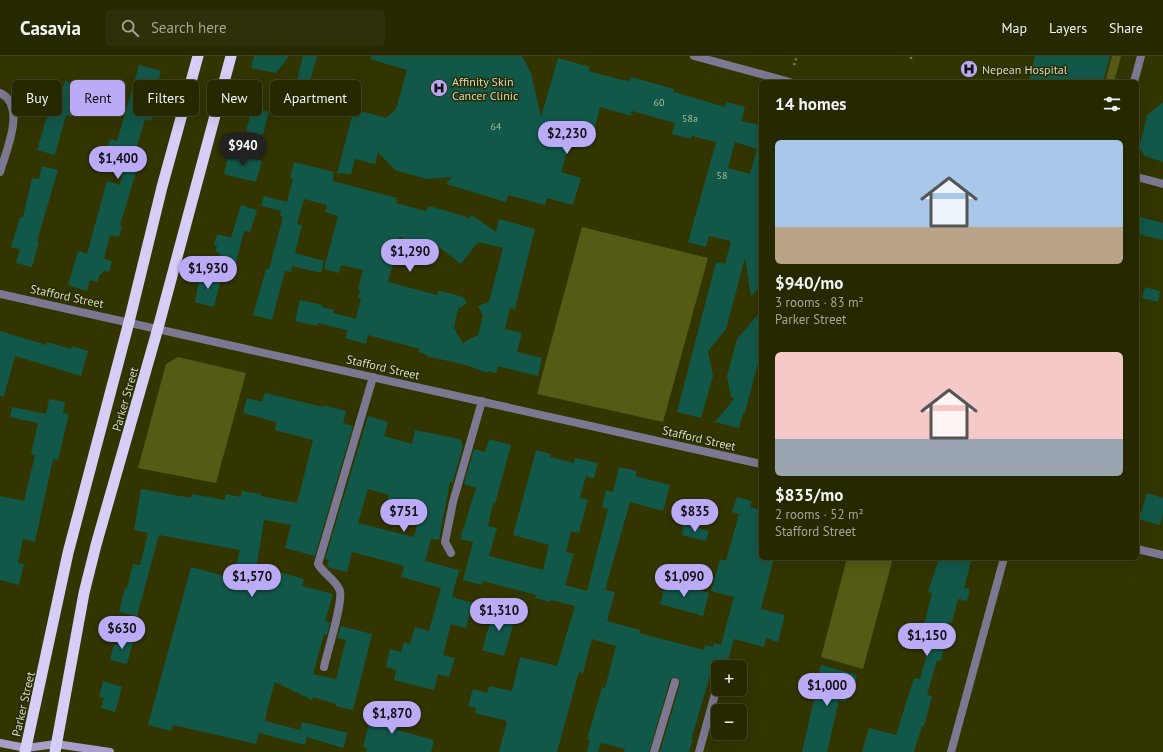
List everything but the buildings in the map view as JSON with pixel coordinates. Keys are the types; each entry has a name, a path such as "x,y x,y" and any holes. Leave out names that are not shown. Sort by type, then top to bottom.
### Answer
{"highway":[{"name":"Parker Street","path":"28,750 60,586 129,322 162,187 198,56"},
{"name":"Parker Street","path":"55,748 84,593 232,56"}],"main road":[{"path":"0,743 28,750 55,748 110,752"}],"street":[{"path":"694,56 783,80"},
{"path":"1135,80 1141,56"},
{"path":"0,93 10,101 14,111 14,122 0,172"},
{"path":"1139,178 1163,184"},
{"name":"Stafford Street","path":"0,294 158,328 759,464"},
{"path":"324,667 337,615 340,592 333,579 321,570 318,564 373,377"},
{"path":"451,553 446,542 453,502 482,401"},
{"path":"1139,549 1163,554"},
{"path":"951,752 1003,560"},
{"path":"654,752 675,682"},
{"path":"699,752 714,696"}],"path":[{"path":"794,65 797,56"}],"green space":[{"path":"1112,56 1121,56 1115,80 1106,80"},
{"path":"582,227 708,258 663,422 537,394"},
{"path":"178,357 246,373 216,483 138,468 166,364"},
{"path":"846,560 892,560 863,669 821,657"}],"place":[{"name":"Nepean Hospital","path":"969,69"},
{"name":"Affinity Skin Cancer Clinic","path":"439,88"}]}
